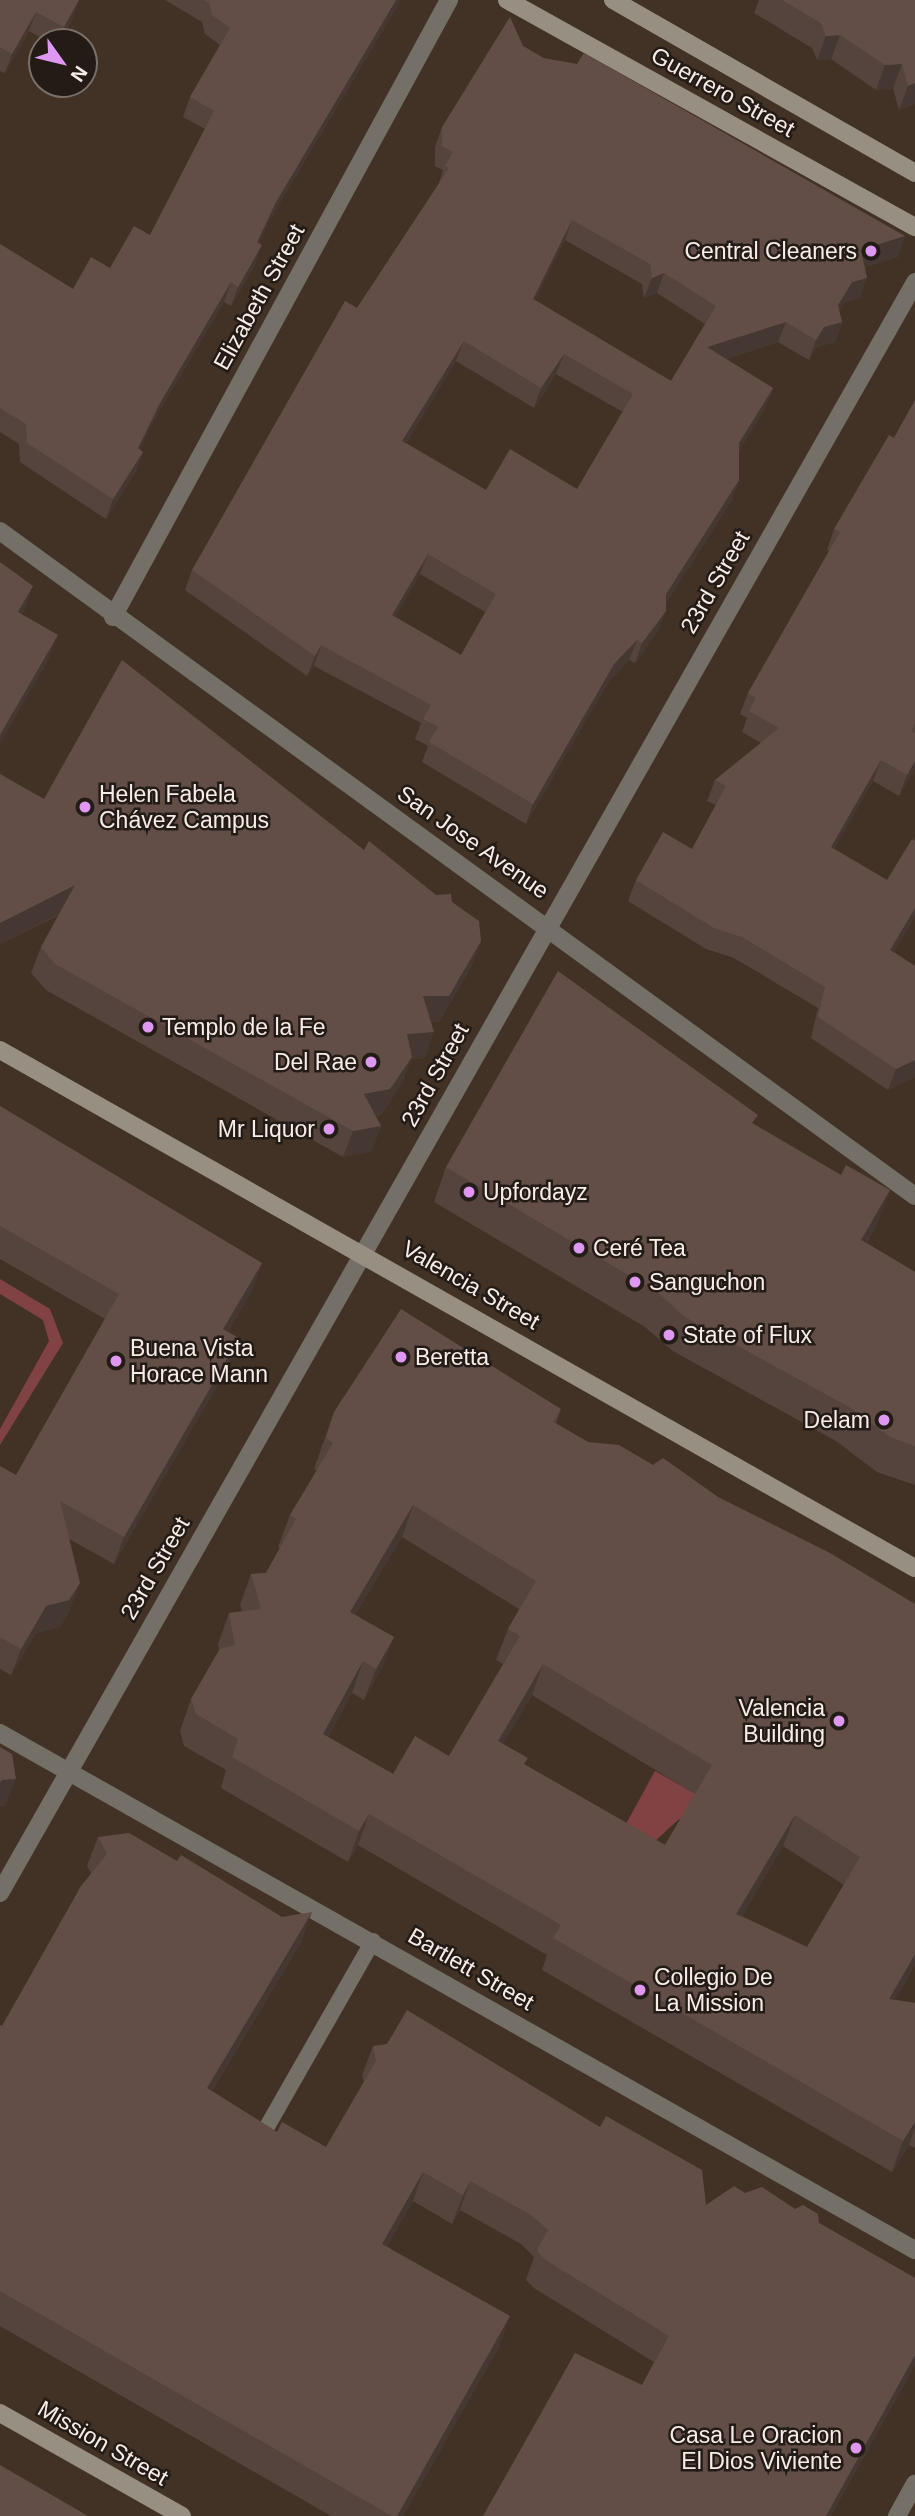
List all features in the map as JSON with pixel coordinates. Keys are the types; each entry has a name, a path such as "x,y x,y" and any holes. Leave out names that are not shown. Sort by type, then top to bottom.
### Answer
{"street":[{"name":"Elizabeth Street","path":"113,617 449,0"},
{"name":"Guerrero Street","path":"508,0 915,227"},
{"name":"Guerrero Street","path":"613,0 915,173"},
{"name":"23rd Street","path":"0,1893 547,925 915,282"},
{"name":"San Jose Avenue","path":"0,531 113,617 547,925 915,1196"},
{"name":"Valencia Street","path":"0,1050 363,1252 915,1568"},
{"name":"Bartlett Street","path":"0,1733 373,1941 915,2250"},
{"name":"Mission Street","path":"0,2413 181,2516"},
{"path":"897,2516 915,2484"}],"lane":[{"path":"264,2132 373,1941"}],"shaded area":[{"path":"0,1279 50,1309 63,1343 0,1445 0,1429 49,1341 43,1320 0,1294"},
{"path":"655,1771 714,1804 678,1820 653,1843 621,1833"}],"building":[{"path":"0,0 79,0 64,27 36,12 12,54 0,47"},
{"path":"204,0 396,0 276,202 257,242 262,245 238,287 231,282 160,403 138,448 143,452 113,499 27,443 26,424 0,408 0,244 73,289 91,257 110,268 134,226 150,235 214,111 190,97 230,28 212,15 209,3"},
{"path":"782,0 915,0 915,83 908,86 902,64 885,65 840,35 826,36 821,23"},
{"path":"510,17 523,46 543,58 577,64 584,53 905,236 861,250 867,278 852,282 838,305 842,322 824,327 816,340 786,322 707,347 773,388 739,443 739,480 666,594 666,611 642,643 637,640 614,664 533,804 429,742 438,727 423,719 431,705 321,645 315,656 192,570 345,301 357,308 449,168 445,166 453,152 442,146 442,127","holes":["572,220 650,264 652,278 664,273 716,306 671,381 533,299","464,341 541,388 564,354 633,394 577,489 510,449 486,490 402,441","428,554 496,594 461,655 392,615"]},
{"path":"915,400 915,724 911,731 915,733 915,761 907,775 881,760 831,847 887,880 912,839 915,841 915,908 890,950 915,966 915,1060 896,1069 818,1017 825,987 742,937 714,928 636,880 663,832 692,849 726,786 715,780 779,728 749,711 756,698 748,693 840,532 834,529 889,435 894,438"},
{"path":"0,562 33,586 18,612 58,635 0,735"},
{"path":"122,660 364,850 369,841 436,895 451,894 452,902 479,921 481,941 449,996 423,996 434,1032 407,1034 412,1057 390,1089 364,1094 381,1126 353,1131 55,964 41,947 75,885 0,923 0,774 44,799"},
{"path":"558,971 758,1115 752,1123 841,1175 846,1165 890,1190 861,1240 915,1272 915,1446 890,1437 849,1407 685,1317 657,1292 446,1167"},
{"name":"Buena Vista Horace Mann","path":"0,1106 262,1263 223,1329 239,1338 124,1537 60,1501 80,1583 69,1600 46,1606 21,1649 0,1637 0,1466 16,1475 119,1294 0,1226"},
{"path":"401,1309 561,1409 553,1422 588,1442 619,1445 653,1465 663,1458 718,1497 830,1553 915,1604 915,1954 889,1999 915,2003 915,2122 903,2141 553,1938 561,1925 369,1814 359,1831 232,1757 238,1739 196,1714 191,1699 220,1649 235,1645 229,1613 261,1609 251,1574 266,1573 296,1519 290,1515 333,1443 326,1438 334,1412","holes":["413,1505 536,1581 508,1629 520,1636 449,1756 415,1736 393,1774 323,1734 363,1661 376,1669 394,1637 350,1612","543,1664 712,1765 665,1845 524,1764 528,1758 498,1741","795,1815 860,1857 807,1947 736,1914"]},
{"path":"0,1747 12,1754 16,1779 2,1780 0,1783"},
{"path":"129,1833 177,1861 181,1855 282,1917 312,1912 207,2088 277,2132 282,2122 326,2147 376,2061 373,2046 387,2044 407,2010 600,2127 606,2116 702,2170 706,2205 734,2186 745,2193 762,2187 795,2209 803,2205 818,2214 819,2223 915,2278 915,2355 826,2516 483,2516 575,2353 642,2385 669,2336 544,2259 537,2250 548,2230 531,2215 470,2181 463,2195 423,2172 382,2244 510,2316 397,2516 392,2516 0,2291 0,2025 2,2026 81,1886 107,1854 98,1837"},
{"path":"0,2465 88,2516 0,2516"}],"place":[{"name":"Central Cleaners","path":"871,251"},
{"name":"Helen Fabela Chávez Campus","path":"85,807"},
{"name":"Templo de la Fe","path":"148,1027"},
{"name":"Del Rae","path":"371,1062"},
{"name":"Mr Liquor","path":"329,1129"},
{"name":"Upfordayz","path":"469,1192"},
{"name":"Ceré Tea","path":"579,1248"},
{"name":"Sanguchon","path":"635,1282"},
{"name":"State of Flux","path":"669,1335"},
{"name":"Beretta","path":"401,1357"},
{"name":"Buena Vista Horace Mann","path":"116,1361"},
{"name":"Delam","path":"884,1420"},
{"name":"Valencia Building","path":"839,1721"},
{"name":"Collegio De La Mission","path":"640,1990"},
{"name":"Casa Le Oracion El Dios Viviente","path":"856,2448"}]}
